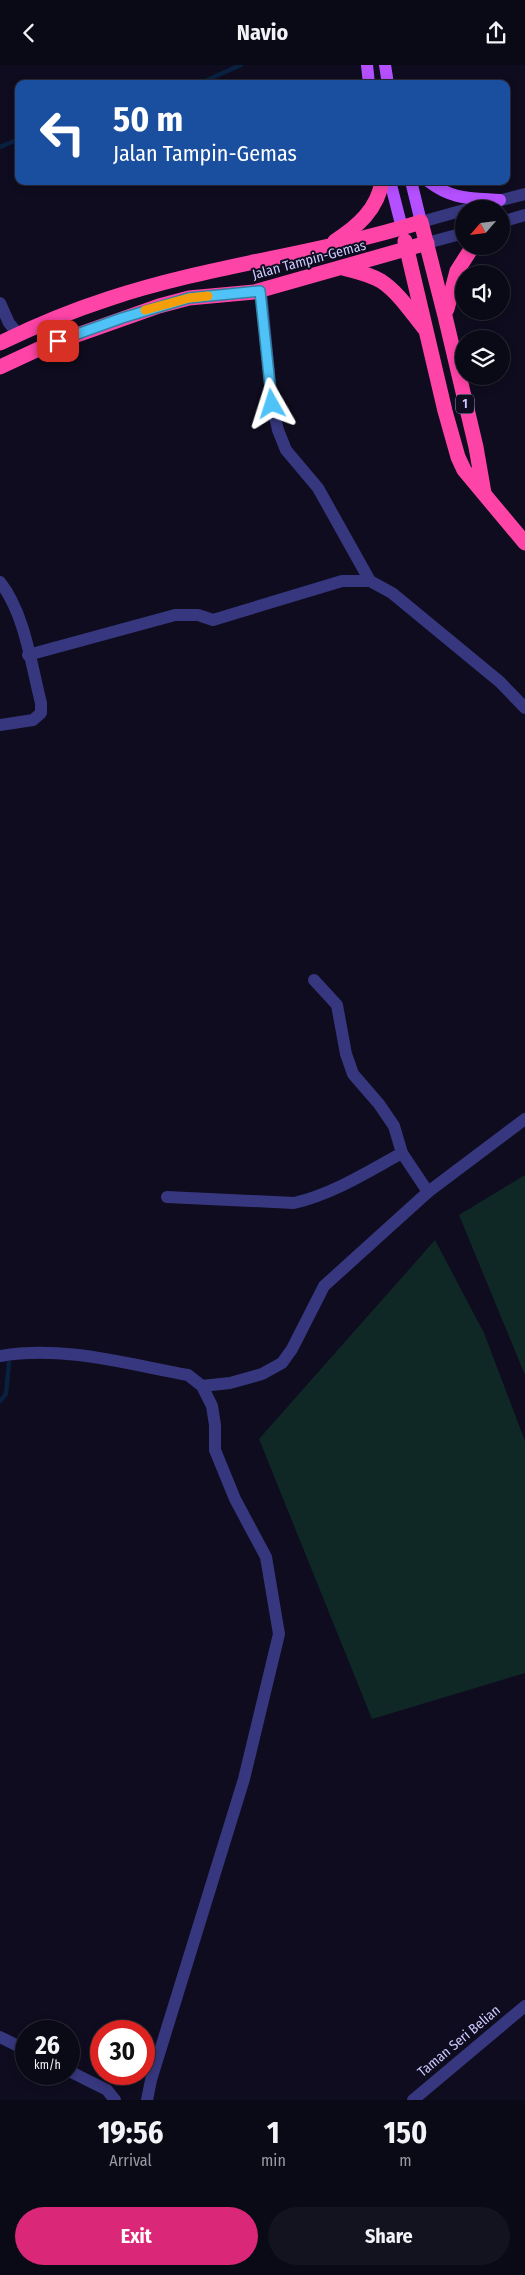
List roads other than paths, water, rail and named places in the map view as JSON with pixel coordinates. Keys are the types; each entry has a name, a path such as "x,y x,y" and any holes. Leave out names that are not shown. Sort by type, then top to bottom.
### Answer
{"highway":[{"path":"328,246 354,229 370,211 380,185"},
{"name":"Jalan Tampin-Gemas","path":"0,343 18,334 118,296 421,222"},
{"name":"1","path":"421,222 476,447 484,493"},
{"name":"1","path":"402,228 425,329 458,457 464,470 525,543"},
{"name":"Jalan Tampin-Gemas","path":"0,367 43,347 122,318 189,298 260,291 427,243"},
{"path":"445,316 456,271 467,255"},
{"path":"343,268 381,281 396,294 425,329"},
{"path":"18,334 26,341 43,347"}],"main road":[{"path":"367,65 369,80"},
{"path":"385,65 387,80"},
{"path":"391,185 402,228"},
{"path":"412,185 421,222"},
{"path":"433,185 456,197 500,200"}],"street":[{"path":"500,200 525,194"},
{"path":"421,222 455,212"},
{"path":"510,219 525,215"},
{"path":"427,243 455,235"},
{"path":"260,291 272,404 278,431 286,450 318,488 370,581"},
{"path":"0,303 9,323 18,334"},
{"path":"28,655 175,615 198,615 213,620 342,581 370,581 392,593 500,682 525,708"},
{"path":"0,583 9,594 20,619 42,703 41,713 33,719 0,725"},
{"path":"314,980 337,1005 348,1063 353,1074 379,1104 394,1126 402,1153 428,1192"},
{"path":"202,1386 230,1383 262,1374 282,1363 292,1349 324,1286 428,1192 525,1119"},
{"path":"167,1197 294,1203 313,1199 333,1190 402,1153"},
{"path":"0,1356 16,1353 65,1353 188,1375 202,1386 212,1406 215,1425 215,1450 235,1499 266,1557 279,1634 244,1779 151,2080 147,2100"},
{"name":"Taman Seri Belian","path":"413,2100 525,2006"},
{"path":"0,2037 15,2044"},
{"path":"80,2077 106,2090 115,2100"}],"waterway":[{"path":"207,80 241,65"},
{"path":"0,147 15,141"},
{"path":"0,1401 6,1394 9,1363"}]}
